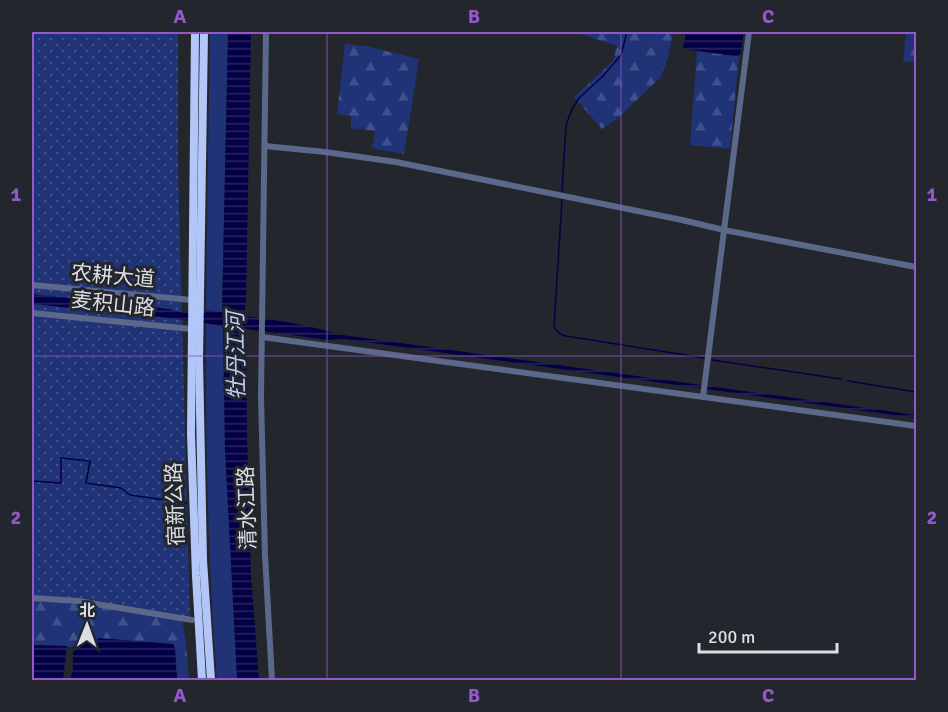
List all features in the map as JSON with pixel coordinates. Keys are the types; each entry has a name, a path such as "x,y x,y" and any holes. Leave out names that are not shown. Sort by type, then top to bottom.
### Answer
{"highway":[{"path":"194,327 195,32"},
{"path":"194,304 204,32"},
{"name":"宿新公路","path":"194,327 191,434 202,681"},
{"name":"宿新公路","path":"194,327 203,560 211,681"}],"street":[{"path":"266,32 265,146 396,162 916,267"},
{"path":"704,395 749,32"},
{"name":"清水江路","path":"265,146 261,397 272,681"},
{"name":"农耕大道","path":"32,285 194,304"},
{"name":"麦积山路","path":"32,312 194,327"},
{"path":"262,335 916,426"},
{"path":"32,598 78,602 192,620"}],"green space":[{"path":"32,32 178,32 178,167 190,622 78,604 32,601"},
{"path":"210,32 228,32 222,312 225,449 238,680 217,680 208,518 206,275"},
{"path":"581,32 673,32 661,77 619,117 602,129 574,97 613,61 617,46 581,34"},
{"path":"906,32 916,32 916,63 903,61"},
{"path":"345,44 366,46 419,59 404,154 372,148 375,131 351,128 351,116 337,114"},
{"path":"697,51 739,56 730,149 690,145"},
{"path":"32,601 78,604 182,620 189,680 177,680 175,648 94,642 79,642 73,647 32,645"}],"water":[{"name":"牡丹江河","path":"228,32 251,32 244,316 302,325 336,334 916,415 916,418 344,339 328,340 246,329 251,575 259,680 237,680 225,449 223,326 170,318 32,304 32,294 169,309 184,313 204,314 206,310 222,312"},
{"path":"686,32 744,32 741,52 739,56 735,56 683,49"},
{"path":"99,638 173,644 177,680 70,680 73,670 73,647 79,642 94,642"},
{"path":"32,645 67,646 63,680 32,680"}],"waterway":[{"path":"562,192 566,125 572,109 579,98 621,55 627,32"},
{"path":"562,200 554,327 560,334 704,358"},
{"path":"712,360 841,379"},
{"path":"848,381 916,392"},
{"path":"32,481 61,483 61,458 90,461 86,483 121,488 130,495 187,503"}]}
